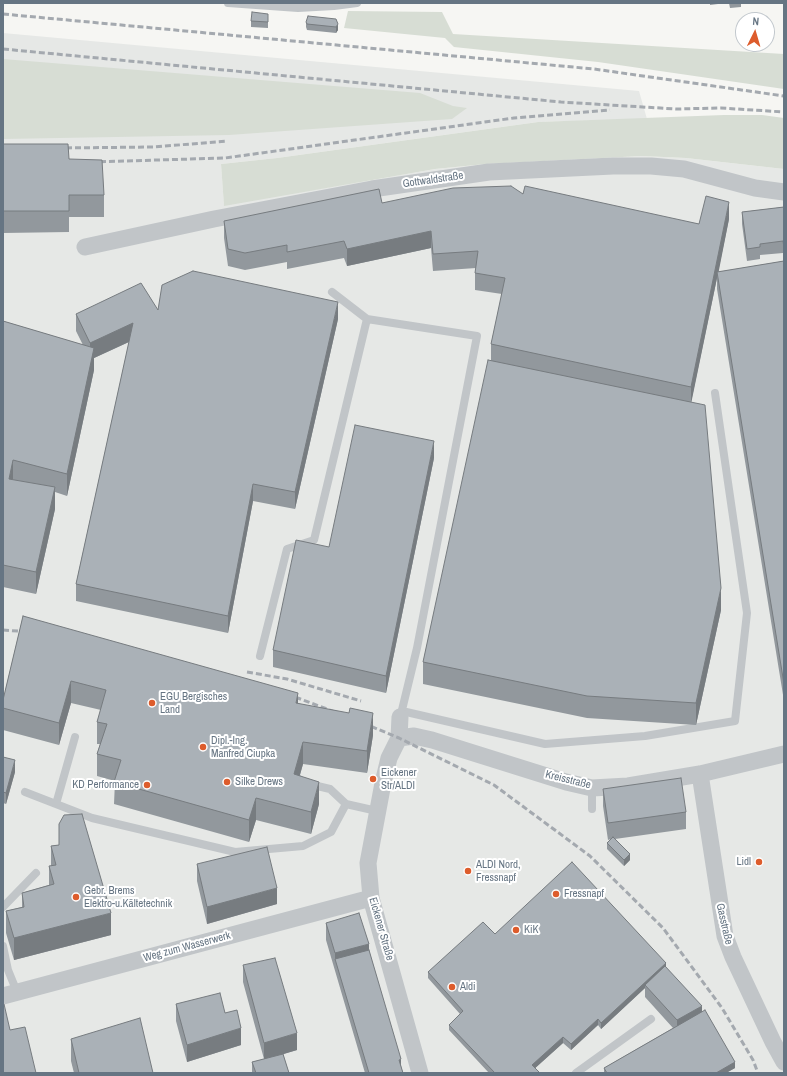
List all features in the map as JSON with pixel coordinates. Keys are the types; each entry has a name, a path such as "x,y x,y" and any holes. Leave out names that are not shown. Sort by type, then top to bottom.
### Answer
{"street":[{"name":"Gottwaldstraße","path":"85,247 222,218 372,189 489,172 613,166 651,166 684,169 755,188 784,192"},
{"path":"398,738 401,714"},
{"name":"Kreisstraße","path":"398,738 414,736 432,740 566,782 592,788 628,786 700,774 784,754"},
{"name":"Eickener Straße","path":"398,738 390,758 377,811 368,863 371,898 420,1073"},
{"name":"Gasstraße","path":"700,774 725,936 739,971 784,1062"},
{"name":"Weg zum Wasserwerk","path":"10,994 371,898"}],"lane":[{"path":"228,3 298,8 357,3"},
{"path":"332,292 367,319 477,336 417,648 401,714 545,744 645,736 735,721 746,614 715,393"},
{"path":"260,656 287,549 314,540 367,319"},
{"path":"56,804 76,737"},
{"path":"305,782 330,789 346,804 377,811"},
{"path":"592,788 592,809"},
{"path":"25,792 92,818 235,852 303,846 331,832 346,804"},
{"path":"3,907 36,873"},
{"path":"3,946 8,970 10,994"},
{"path":"576,1073 651,1019"}],"shaded area":[{"path":"348,11 442,12 453,34 784,54 784,89 598,62 454,47 445,38 344,28"},
{"path":"3,33 639,91 647,119 538,122 277,158 221,164 224,205 435,169 486,164 642,156 686,158 784,169 784,1073 3,1073"},
{"path":"3,59 420,93 453,106 467,108 452,119 229,135 3,139"},
{"path":"762,115 784,118 784,169 686,158 642,156 486,164 435,169 224,206 221,164 277,158 538,122"}],"building":[{"path":"252,12 268,14 268,22 251,21"},
{"path":"308,16 336,19 338,24 336,27 307,24 306,22"},
{"path":"3,144 68,144 69,159 102,160 104,195 69,195 69,211 3,211"},
{"path":"511,186 523,194 525,186 699,224 706,196 729,202 691,387 491,344 505,278 475,273 478,251 433,254 431,231 347,249 344,241 287,252 287,245 245,253 228,249 224,221 379,189 382,203 453,188"},
{"path":"784,207 784,248 783,241 760,244 760,247 747,249 742,212"},
{"path":"784,261 784,684 717,272"},
{"path":"193,271 338,302 295,492 253,484 228,616 76,584 133,323 90,343 76,314 141,283 158,310 162,285"},
{"path":"3,321 94,348 67,474 13,460 9,479 55,487 36,572 3,565"},
{"path":"488,360 705,405 721,588 696,703 587,696 423,662"},
{"path":"355,425 434,441 386,676 273,650 296,540 329,547"},
{"path":"23,616 298,693 296,703 349,713 350,708 373,713 367,751 303,742 294,774 319,782 311,812 256,798 249,820 114,782 121,760 97,754 107,724 97,722 106,690 71,681 59,723 3,708 3,700"},
{"path":"3,757 15,760 6,793 3,792"},
{"path":"681,778 686,812 608,823 603,789"},
{"name":"Gebr. Brems Elektro-u.Kältetechnik","path":"82,814 111,913 14,938 6,911 24,907 22,893 54,884 49,866 56,865 51,846 59,845 59,824 64,815"},
{"path":"613,837 630,854 624,860 607,843"},
{"path":"267,847 277,888 207,907 197,864"},
{"path":"572,862 666,963 601,1023 598,1019 571,1044 563,1037 532,1065 540,1073 495,1073 449,1025 463,1011 428,972 483,922 495,934"},
{"path":"359,913 369,944 335,953 326,923"},
{"path":"369,950 401,1059 399,1060 403,1073 369,1073 335,959"},
{"path":"275,958 297,1033 264,1043 243,965"},
{"path":"665,966 702,1006 677,1020 645,985"},
{"path":"220,993 225,1013 237,1010 241,1028 187,1045 176,1004"},
{"path":"3,1004 10,1030 25,1027 36,1073 3,1073"},
{"path":"705,1010 735,1062 716,1073 607,1073 604,1068"},
{"path":"140,1018 153,1073 79,1073 71,1039"},
{"path":"283,1054 289,1073 256,1073 252,1062"}],"railway":[{"path":"3,14 594,69 784,96"},
{"path":"3,49 561,102 676,109 721,108 784,112"},
{"path":"91,162 225,158 514,118 610,110"},
{"path":"57,148 154,147 227,141"},
{"path":"3,630 31,632"},
{"path":"247,672 287,679 361,701"},
{"path":"287,694 335,712"},
{"path":"363,723 399,738 494,785 590,856 663,928 722,1008 753,1060 758,1073"}],"place":[{"name":"EGU Bergisches Land","path":"152,703"},
{"name":"Dipl.-Ing. Manfred Ciupka","path":"203,747"},
{"name":"Eickener Str/ALDI","path":"373,779"},
{"name":"Silke Drews","path":"227,782"},
{"name":"KD Performance","path":"147,785"},
{"name":"Lidl","path":"759,862"},
{"name":"ALDI Nord, Fressnapf","path":"468,871"},
{"name":"Fressnapf","path":"556,894"},
{"name":"Gebr. Brems Elektro-u.Kältetechnik","path":"76,897"},
{"name":"KiK","path":"516,930"},
{"name":"Aldi","path":"452,987"}]}
